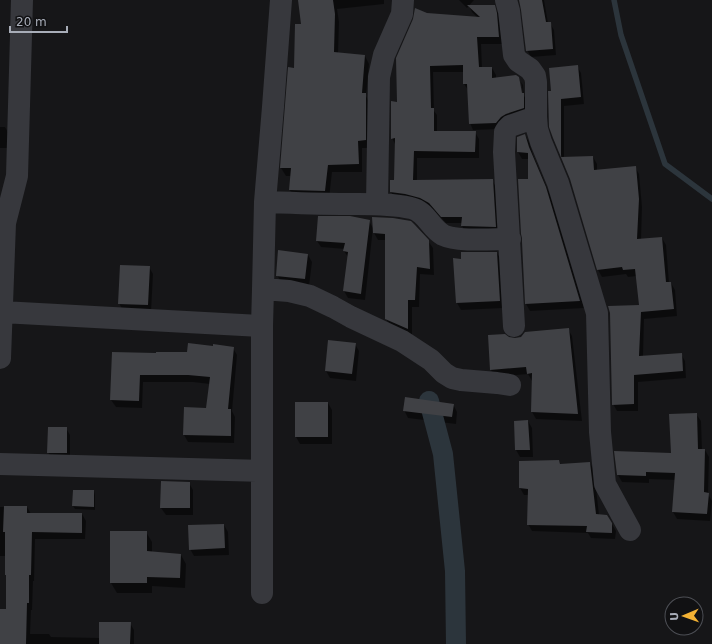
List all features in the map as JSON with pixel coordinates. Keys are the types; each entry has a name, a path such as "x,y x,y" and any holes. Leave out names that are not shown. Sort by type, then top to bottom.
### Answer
{"street":[{"path":"0,358 5,223 17,176 22,0"},
{"path":"262,592 262,326 265,202 274,107 281,0"},
{"path":"377,204 379,77 384,55 402,14 403,0"},
{"path":"506,0 509,11 514,55 518,61 530,69 535,76 537,129 558,182 597,313 600,432 605,484 630,530"},
{"path":"514,326 504,152 505,132 510,126 536,117"},
{"path":"265,202 377,204 410,208 418,210 442,235 452,238 510,239"},
{"path":"263,289 289,290 310,296 402,341 431,360 444,373 452,378 510,385"},
{"path":"2,312 262,326"},
{"path":"0,464 261,471"}],"building":[{"path":"298,0 333,0 335,14 334,52 365,55 362,93 366,93 366,140 358,141 359,164 328,165 325,191 289,190 291,168 280,168 288,67 294,68 295,24 301,24"},
{"path":"519,0 542,0 546,22 551,22 553,49 526,51"},
{"path":"467,5 495,5 499,37 477,37 479,67 492,67 492,78 516,75 519,77 522,93 524,93 524,108 506,114 496,123 469,124 467,84 463,84 463,65 430,66 431,108 434,108 434,131 476,131 475,152 414,151 413,180 493,179 496,227 461,226 462,217 441,217 429,203 420,198 390,192 390,180 394,180 395,138 391,139 391,101 397,102 396,58 413,19 415,8 427,13 480,17"},
{"path":"578,65 581,97 561,99 561,157 593,156 594,170 636,166 639,199 637,239 662,237 666,282 671,282 674,309 641,312 639,356 682,353 683,371 634,375 634,404 612,405 610,313 608,306 639,305 635,269 623,270 622,267 597,270 570,179 553,138 549,127 548,91 551,91 549,68"},
{"path":"525,134 546,187 580,301 525,304 518,179 528,179 528,153 517,152 517,137"},
{"path":"318,216 350,216 370,220 361,294 343,291 348,252 343,251 345,243 316,241"},
{"path":"372,217 411,221 429,240 430,269 417,267 415,300 408,300 408,329 385,319 385,234 373,233"},
{"path":"278,250 308,254 305,279 276,276"},
{"path":"461,252 497,252 500,301 456,303 453,258 461,259"},
{"path":"120,265 150,266 148,305 118,304"},
{"path":"569,328 578,414 531,412 532,373 527,374 526,367 490,370 488,335 505,334 509,337 515,338 521,337 525,332"},
{"path":"328,340 356,343 352,374 325,371"},
{"path":"188,343 234,347 228,409 231,409 231,436 183,435 184,407 206,408 210,377 188,375 140,375 139,401 110,400 112,352 187,352"},
{"path":"405,397 454,404 452,417 403,411"},
{"path":"295,402 328,402 328,437 295,437"},
{"path":"697,413 698,449 705,449 704,492 709,493 707,514 672,512 675,473 646,472 646,476 617,475 614,451 671,453 669,414"},
{"path":"528,420 530,450 515,450 514,421"},
{"path":"48,427 67,427 67,453 47,453"},
{"path":"559,460 560,464 590,462 596,514 607,515 612,523 612,533 586,532 587,526 527,525 528,489 519,488 519,461"},
{"path":"161,481 190,482 190,508 160,508"},
{"path":"73,490 94,490 94,507 72,506"},
{"path":"4,506 27,506 27,513 82,513 82,533 32,532 31,575 29,575 29,603 27,603 26,644 0,644 0,609 6,609 5,532 3,532"},
{"path":"224,524 225,548 189,550 188,525"},
{"path":"110,531 147,531 147,551 181,554 180,578 147,577 147,583 110,583"},
{"path":"99,622 131,622 130,644 99,644"}],"waterway":[{"path":"614,0 621,35 665,164 712,199"},
{"path":"429,401 443,454 455,571 456,644"}]}
